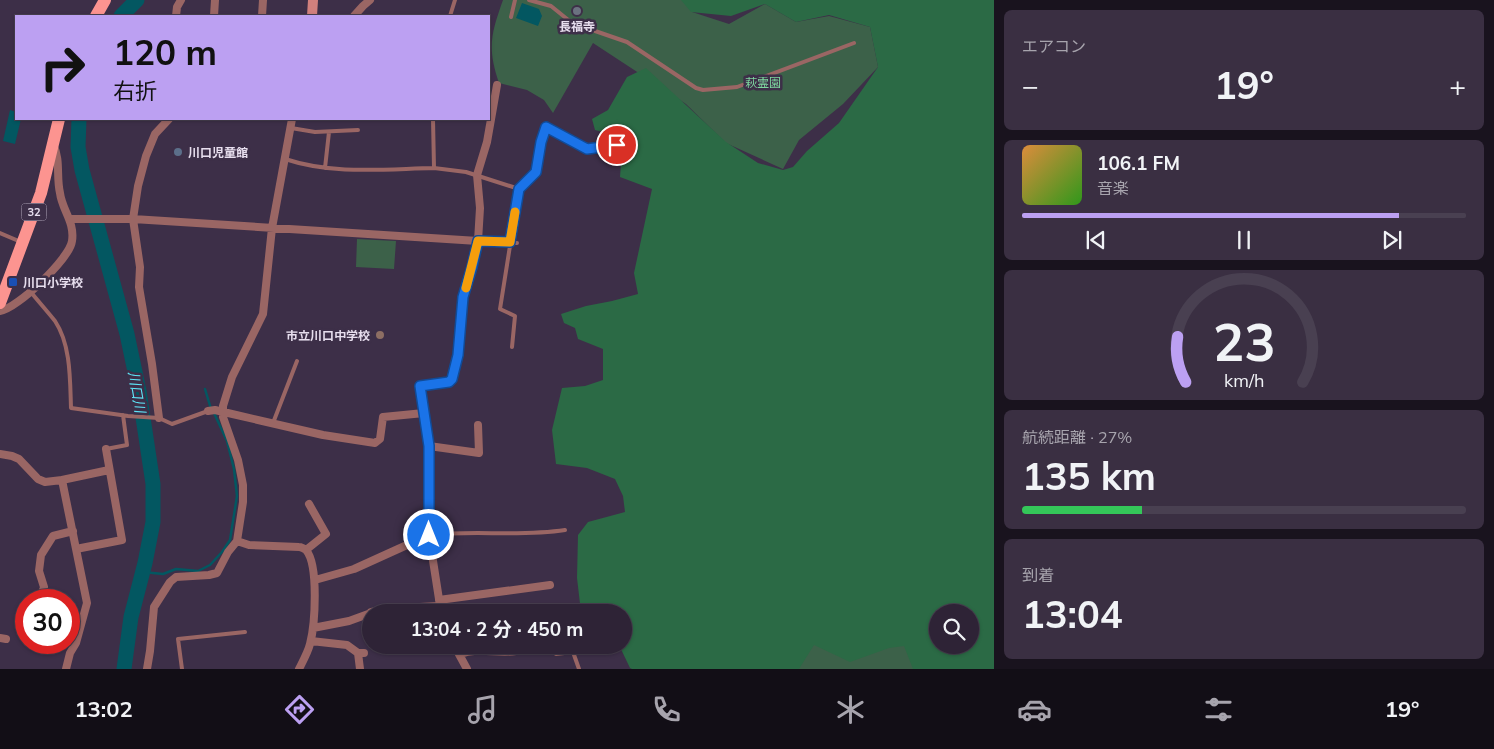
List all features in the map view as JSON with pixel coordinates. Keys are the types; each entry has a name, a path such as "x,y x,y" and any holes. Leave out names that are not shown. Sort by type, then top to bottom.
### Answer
{"main road":[{"path":"97,15 105,0"},
{"name":"32","path":"0,303 41,192 59,120"}],"street":[{"path":"176,15 177,7 181,0"},
{"path":"214,15 215,0"},
{"path":"262,15 263,0"},
{"path":"312,15 313,0"},
{"path":"357,15 363,3 370,0"},
{"path":"440,604 429,535 429,446 420,386 449,382 452,379 458,355 463,297 478,241 480,208 477,175 487,142 498,85"},
{"path":"157,418 139,287 140,267 133,219 138,186 146,156 155,134 169,120"},
{"path":"215,411 262,314 272,228 292,120"},
{"path":"0,311 12,306 30,291 70,249 73,236 70,219 60,194 59,162 53,144"},
{"path":"70,219 133,219 478,241"},
{"path":"215,411 323,436 375,443 380,440 383,417 424,412"},
{"path":"147,669 154,608 170,582 176,577 217,573 228,552 237,541 243,502 241,472 215,411"},
{"path":"429,446 479,453 478,425"},
{"path":"76,549 122,540 106,449"},
{"path":"0,454 19,459 38,479 45,482 109,470"},
{"path":"62,480 87,603 80,621"},
{"path":"306,550 326,534 309,504"},
{"path":"43,589 39,571 41,555 53,536 73,531"},
{"path":"315,580 354,569 429,535"},
{"path":"237,541 249,545 299,547 306,550 312,563 315,580 313,628 311,641 299,669"},
{"path":"447,604 483,593 550,585"},
{"path":"313,628 349,621 362,616"},
{"path":"311,641 347,645 361,653 360,669"},
{"path":"66,669 70,654"},
{"path":"460,654 467,669"}],"lane":[{"path":"450,15 455,0"},
{"path":"511,17 515,0"},
{"path":"529,0 551,6 572,23 627,42 696,88 702,90 737,87 854,43"},
{"path":"551,6 553,0"},
{"path":"433,120 434,168"},
{"path":"512,347 515,316 500,309 510,242 519,189 536,172 541,142 546,127 587,149 617,145"},
{"path":"290,128 316,132 358,130"},
{"path":"325,168 329,132"},
{"path":"284,158 325,168 347,170 434,168 477,175 519,189"},
{"path":"0,234 23,243"},
{"path":"478,241 516,243"},
{"path":"30,291 56,322 63,338 70,370 71,408 157,418 172,424 215,411"},
{"path":"273,423 297,361"},
{"path":"106,449 127,445 122,415"},
{"path":"429,535 446,533 538,533 565,530"},
{"path":"182,669 178,640 244,632"},
{"path":"575,654 579,669"}],"green space":[{"name":"萩霊園","path":"503,0 682,0 692,12 729,24 765,4 796,22 829,16 870,27 878,67 843,104 799,140 783,169 726,143 686,104 593,43 553,113 544,100 527,90 499,83 493,60 492,41"},
{"path":"357,239 396,241 394,269 356,267"},
{"path":"721,605 902,619 915,669 742,669"}],"shaded area":[{"path":"681,0 994,0 994,669 913,669 904,646 889,648 850,662 814,645 799,669 632,669 623,654 632,654 632,604 580,604 577,578 578,535 588,522 625,512 623,496 615,479 587,468 556,464 552,430 562,388 585,386 603,380 603,349 578,339 575,328 564,323 561,314 638,294 634,273 652,189 620,177 623,137 595,130 592,119 608,110 627,77 646,68 726,142 758,163 783,170 793,167 807,151 839,123 878,67 870,27 829,15 796,22 765,4 731,16 691,12"},
{"path":"522,3 539,9 542,16 538,26 516,18"},
{"path":"10,110 15,112 15,120 21,120 15,144 3,141"}],"waterway":[{"name":"川口川","path":"122,15 137,0"},
{"name":"川口川","path":"79,120 78,147 82,170 127,334 139,391 153,484 153,522 131,617 124,669"},
{"path":"205,389 211,409"},
{"path":"143,572 163,574 176,569 198,571 210,565 230,540 237,496 234,469 227,441 214,413"}],"slow traffic":[{"path":"466,288 478,241 510,242 515,212"}],"place":[{"name":"長福寺","path":"577,11"},
{"name":"川口児童館","path":"178,152"},
{"name":"川口小学校","path":"13,282"},
{"name":"市立川口中学校","path":"380,335"}],"route":[{"path":"429,535 429,446 420,386 449,382 452,379 458,355 463,297 478,241 510,242 519,189 536,172 541,142 546,127 587,149 617,145"}]}
